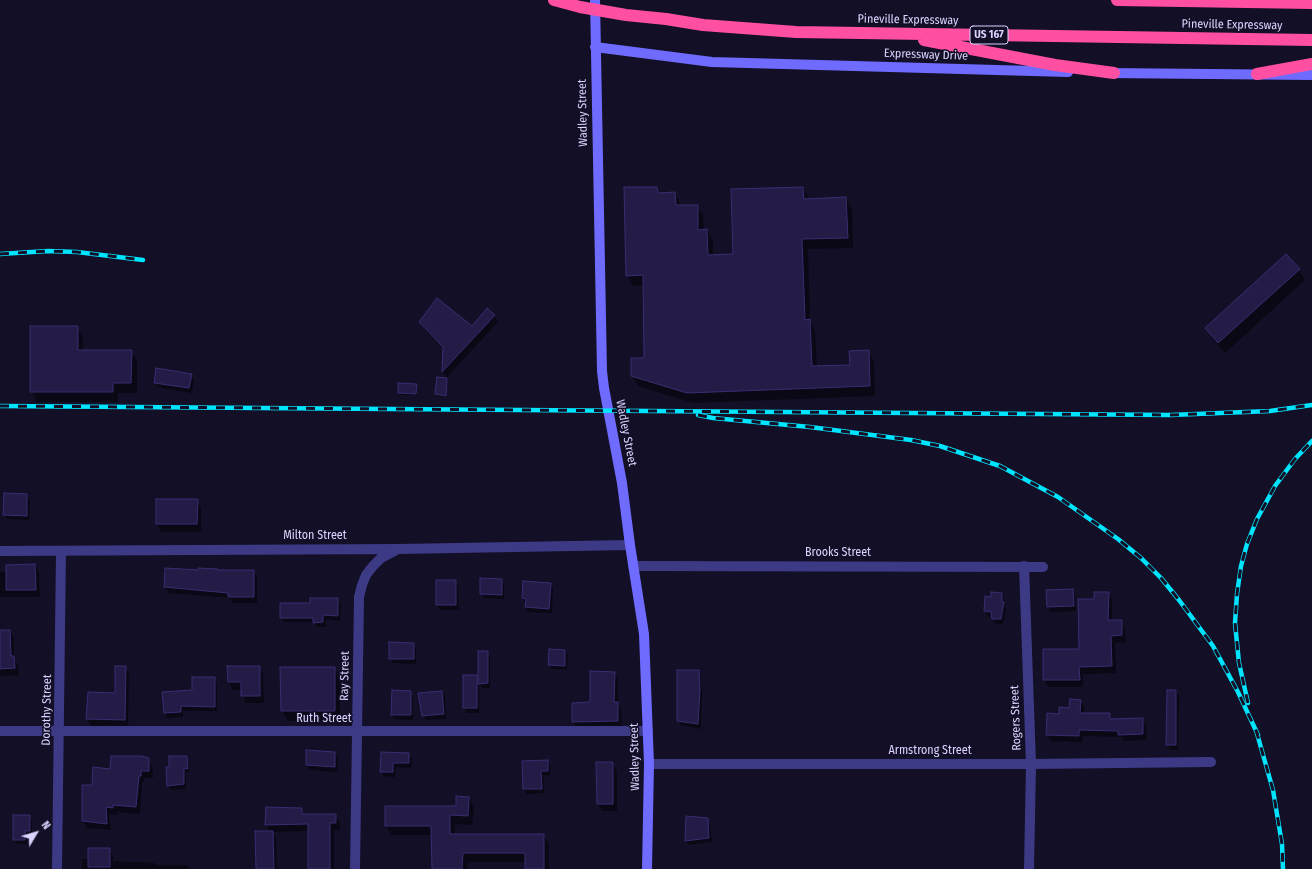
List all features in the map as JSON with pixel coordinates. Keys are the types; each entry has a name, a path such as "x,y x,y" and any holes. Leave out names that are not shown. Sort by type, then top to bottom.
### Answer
{"highway":[{"name":"Pineville Expressway","path":"554,0 580,7 626,15 704,25 796,32 1312,40"},
{"name":"Pineville Expressway","path":"1117,0 1312,3"},
{"path":"897,34 1055,65 1114,73"},
{"path":"1256,74 1312,64"}],"street":[{"name":"Wadley Street","path":"595,0 602,371 622,483 644,634 649,764 647,869"},
{"name":"Expressway Drive","path":"595,47 712,62 1114,73 1312,76"},
{"name":"Milton Street","path":"0,551 398,549 630,545"},
{"name":"Ray Street","path":"355,869 359,597 366,574 373,566 388,554 398,549"},
{"name":"Dorothy Street","path":"57,869 61,551"},
{"name":"Brooks Street","path":"633,566 1043,567"},
{"name":"Rogers Street","path":"1024,566 1031,764 1029,869"},
{"name":"Ruth Street","path":"0,731 648,731"},
{"name":"Armstrong Street","path":"649,764 1031,764 1211,762"}],"building":[{"path":"624,187 657,187 658,193 675,192 676,205 698,205 698,230 707,229 708,255 733,254 731,189 803,187 804,199 846,197 848,238 802,239 805,320 810,319 812,366 850,365 849,351 869,350 870,386 687,393 631,376 631,358 644,358 643,275 626,276"},
{"path":"1286,254 1300,269 1218,343 1205,328"},
{"path":"437,298 472,326 487,308 495,315 442,372 443,347 419,322"},
{"path":"30,326 78,326 78,350 132,350 131,383 113,383 113,392 30,392"},
{"path":"156,368 192,374 189,388 154,383"},
{"path":"437,377 447,378 446,396 435,394"},
{"path":"398,383 417,384 416,394 398,393"},
{"path":"4,493 27,494 27,516 3,515"},
{"path":"156,499 198,499 197,524 156,524"},
{"path":"35,564 36,590 6,590 6,565"},
{"path":"165,568 198,570 198,568 218,570 254,570 254,597 228,597 228,593 164,587"},
{"path":"480,578 502,579 502,595 480,594"},
{"path":"436,580 456,580 456,605 436,605"},
{"path":"523,581 551,583 549,609 525,607 526,599 522,598"},
{"path":"1073,589 1074,606 1047,607 1046,590"},
{"path":"991,592 1002,593 1002,602 1004,602 1001,619 992,619 991,612 984,611 985,596 991,597"},
{"path":"1094,592 1109,592 1108,620 1122,620 1122,635 1111,636 1112,666 1079,667 1080,680 1043,680 1043,649 1079,649 1078,599 1094,599"},
{"path":"310,598 338,598 338,616 323,615 323,622 313,623 313,618 280,618 280,603 310,603"},
{"path":"0,630 10,630 11,656 14,656 15,668 0,669"},
{"path":"389,642 414,643 414,659 389,659"},
{"path":"549,649 565,650 565,666 548,665"},
{"path":"478,651 488,651 488,683 478,684"},
{"path":"115,666 126,666 125,720 86,719 88,692 115,693"},
{"path":"227,666 260,666 260,696 241,696 241,682 228,682"},
{"path":"280,667 335,667 335,711 281,711"},
{"path":"677,670 699,670 700,688 698,724 677,721"},
{"path":"590,671 615,672 614,702 618,702 618,721 572,722 572,703 590,702"},
{"path":"463,675 477,675 477,708 463,708"},
{"path":"192,677 215,677 215,707 181,706 181,712 164,713 162,692 192,690"},
{"path":"392,690 411,691 411,715 391,715"},
{"path":"1167,690 1176,690 1176,745 1166,745"},
{"path":"442,691 444,714 422,716 418,693"},
{"path":"1070,699 1081,700 1080,713 1110,713 1110,719 1143,718 1143,734 1118,735 1118,731 1079,730 1079,736 1046,735 1047,713 1059,714 1059,707 1069,708"},
{"path":"306,750 335,752 335,767 306,765"},
{"path":"381,752 409,753 409,763 393,763 393,772 380,772"},
{"path":"111,756 141,756 149,758 149,771 141,771 141,776 139,776 136,807 113,805 113,808 106,807 107,824 82,821 82,785 92,785 93,767 110,769"},
{"path":"169,756 187,756 188,769 184,768 184,784 167,786 166,767 169,767"},
{"path":"548,760 548,771 541,771 542,789 523,789 522,761"},
{"path":"596,762 613,762 613,804 597,804"},
{"path":"456,796 469,797 468,816 450,815 450,834 544,834 544,869 525,869 525,853 463,853 462,869 432,869 431,826 385,826 385,806 456,806"},
{"path":"266,807 302,808 302,814 336,814 336,823 330,823 330,869 308,869 308,824 265,825"},
{"path":"13,815 30,815 30,831 25,831 25,840 13,840"},
{"path":"686,816 708,818 709,838 685,841"},
{"path":"255,831 273,831 274,869 256,869"},
{"path":"88,848 110,848 110,867 88,867"}],"railway":[{"path":"0,254 48,251 77,252 143,260"},
{"path":"0,406 1171,415 1270,411 1312,405"},
{"path":"698,415 713,418 810,427 911,440 940,446 1000,466 1058,497 1118,539 1141,558 1161,578 1213,646 1238,692 1258,735"},
{"path":"1248,703 1239,663 1235,623 1241,566 1247,544 1257,519 1275,486 1295,459 1312,441"},
{"path":"1256,730 1273,790 1282,844 1283,869"}]}
